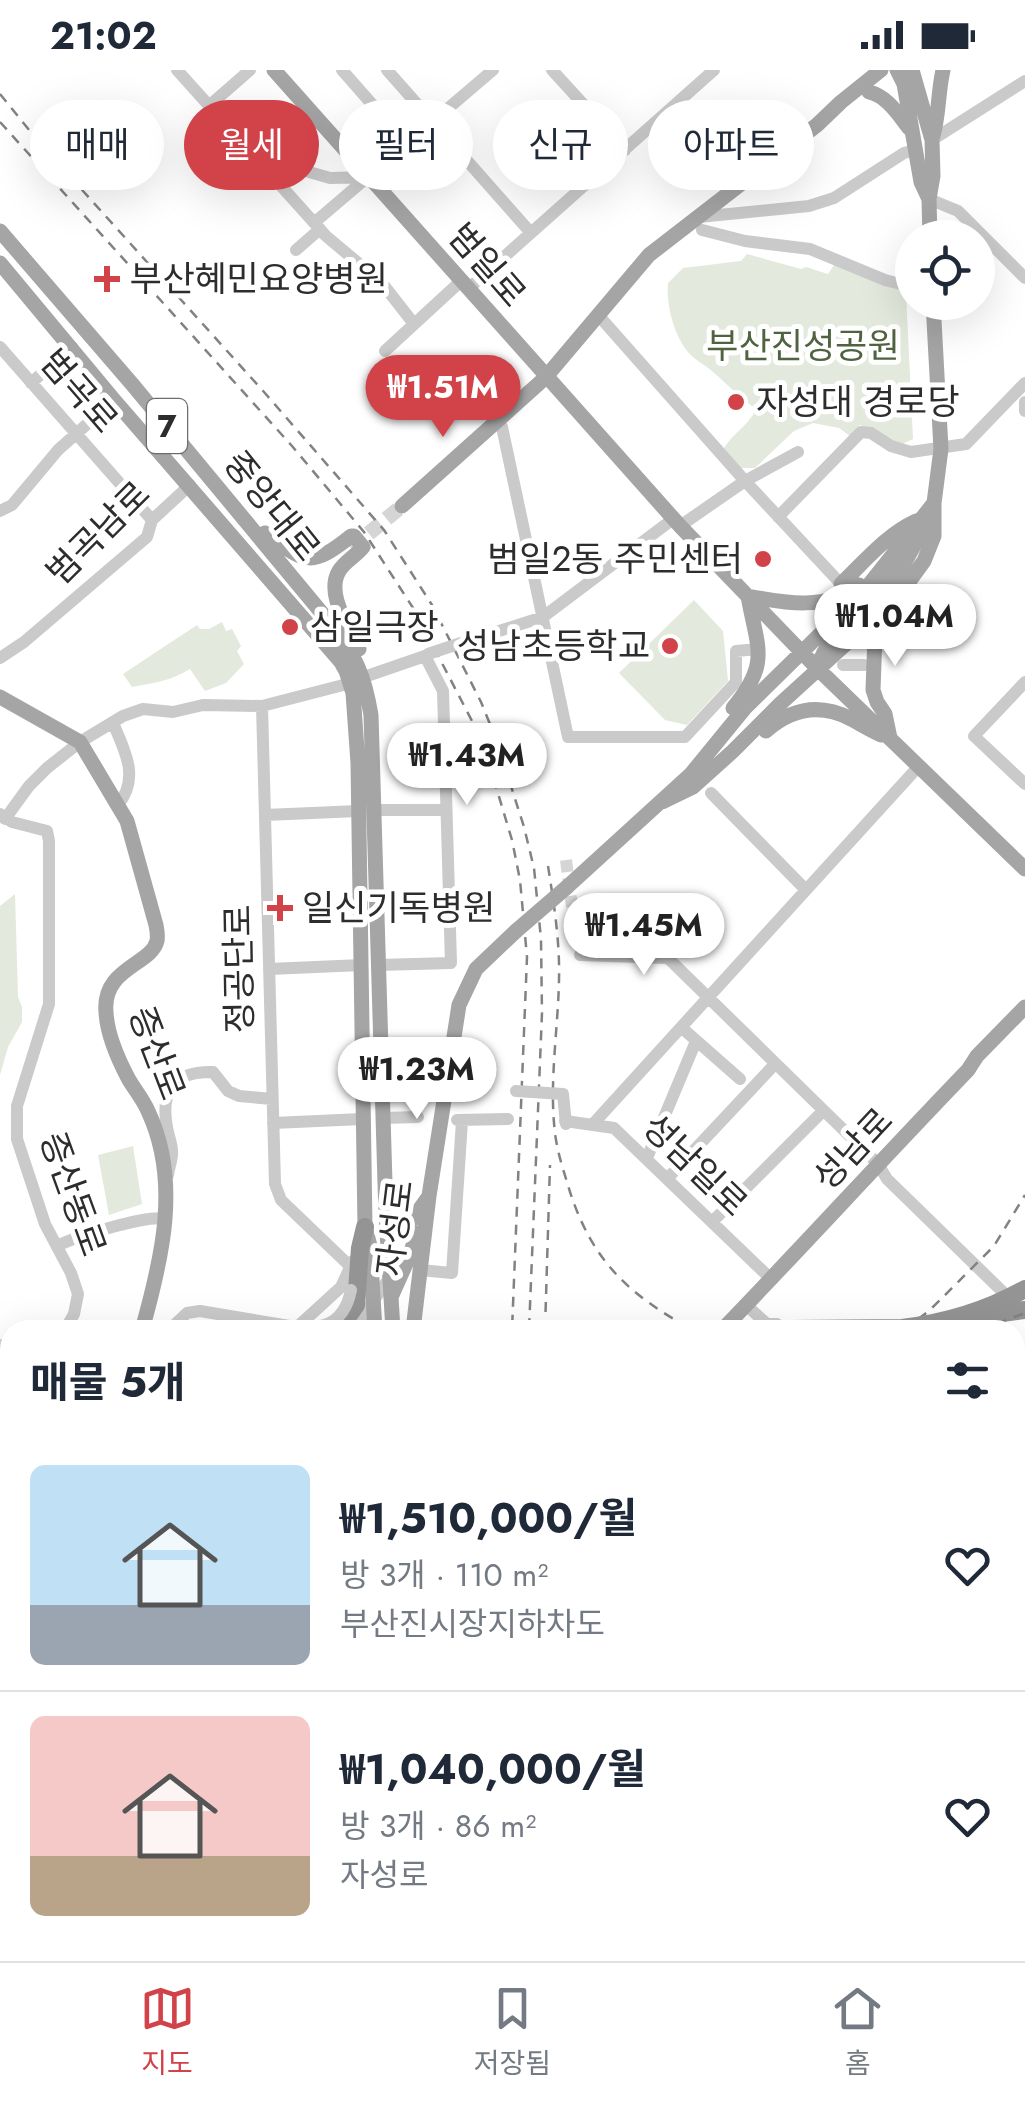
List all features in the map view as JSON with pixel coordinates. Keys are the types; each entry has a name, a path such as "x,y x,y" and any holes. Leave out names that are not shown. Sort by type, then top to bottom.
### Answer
{"highway":[{"path":"345,1320 356,1305 365,1227"},
{"path":"944,1320 1021,1295"},
{"path":"972,1320 1025,1310"}],"main road":[{"name":"범일로","path":"274,70 339,143"},
{"path":"814,128 880,70"},
{"path":"862,83 897,70 904,84 921,182 929,200"},
{"path":"912,70 932,140 930,220"},
{"path":"932,140 943,70"},
{"path":"862,83 884,99 912,133"},
{"name":"범일로","path":"381,190 676,522 800,652 918,767"},
{"path":"402,506 546,378 649,255 700,224 738,190"},
{"name":"중앙대로","path":"0,231 143,397 352,652 362,678 355,712 367,810"},
{"name":"중앙대로","path":"1,265 341,662 374,690 367,810 370,965 382,1081 390,1277 377,1320"},
{"name":"자성로","path":"662,802 693,787 734,752 892,599 924,560 934,536 941,449 934,320"},
{"path":"515,407 495,436 402,517 398,518 387,506 483,422 515,407"},
{"path":"228,502 248,515 287,560 310,568 332,564 351,548"},
{"name":"자성로","path":"414,1320 417,1253 459,1005 476,969 691,774 745,708 864,591 934,503"},
{"path":"841,584 901,528 924,517"},
{"name":"자성로","path":"818,669 828,645 900,570 918,540 924,517"},
{"path":"265,533 293,553 310,558 327,556 351,536 363,547 339,571 336,588 337,604 359,649 362,678"},
{"path":"332,564 326,584 328,608 359,649"},
{"path":"691,774 707,744 754,678 758,635 748,596 829,601 847,595 885,566"},
{"path":"890,738 885,714 873,690 872,665 875,635 892,599"},
{"name":"증산로","path":"0,697 80,742 127,821 140,860 158,938 152,950 117,978 109,991 106,1014 127,1076 148,1111 162,1152 166,1182 166,1218 145,1320"},
{"path":"734,752 756,740 782,717 798,711 838,714 890,738"},
{"path":"918,767 1021,865 1025,881"},
{"name":"중앙대로","path":"370,965 363,1049 365,1227 372,1268 390,1320"},
{"name":"성남로","path":"731,1320 1025,1007"},
{"path":"363,1049 370,1103 374,1103 382,1081"},
{"path":"386,1216 392,1227 407,1227 429,1196"},
{"path":"387,1247 399,1256 408,1251 417,1253"},
{"path":"372,1268 381,1276 390,1277 417,1253"},
{"path":"382,1300 417,1253"}],"street":[{"path":"177,70 205,100"},
{"path":"216,100 250,70"},
{"path":"342,70 368,100"},
{"path":"387,70 414,100"},
{"path":"458,100 493,70"},
{"path":"552,70 579,100"},
{"path":"681,100 714,70"},
{"path":"932,140 1025,81"},
{"path":"628,147 648,130"},
{"path":"700,224 834,198 904,153 915,150"},
{"path":"473,167 532,233"},
{"path":"286,190 317,226 382,283 414,324"},
{"path":"296,250 355,190"},
{"path":"385,352 414,324 532,233 580,190"},
{"path":"929,200 958,210 1020,263 1025,278"},
{"path":"700,224 745,241 810,250 895,283"},
{"path":"599,316 841,584"},
{"name":"범곡로","path":"0,347 152,520"},
{"path":"31,382 72,347"},
{"path":"778,517 861,432 911,452 966,444 1025,384"},
{"path":"0,511 12,505 50,459 114,400"},
{"path":"1025,402 1025,412"},
{"path":"502,427 568,737 685,737 736,682 736,651 759,649"},
{"path":"493,634 542,616 676,522 798,452"},
{"name":"범곡남로","path":"0,658 40,630 147,537 152,520 190,485"},
{"path":"428,654 473,639"},
{"path":"3,816 47,768 123,716 144,709 173,712 203,705 262,706 425,656 443,691 450,963 269,969"},
{"path":"842,664 864,665"},
{"path":"1025,682 974,736 1025,784"},
{"name":"정공단로","path":"262,706 274,1184 281,1200 352,1268"},
{"path":"112,723 126,756 130,784 118,805"},
{"path":"593,1124 918,767"},
{"path":"711,793 805,889"},
{"path":"265,815 446,810"},
{"name":"증산동로","path":"3,816 46,831 49,841 49,1004 16,1106 17,1140 45,1224 72,1274 78,1294 71,1320"},
{"path":"580,955 666,958 878,1164 887,1179 1021,1295"},
{"path":"682,1028 740,1079"},
{"path":"647,1158 696,1041"},
{"path":"668,1178 775,1064"},
{"path":"166,1182 172,1153 165,1101 174,1083 198,1072 213,1072 228,1092 272,1099"},
{"name":"성남일로","path":"516,1092 562,1094 565,1122 614,1128 770,1280"},
{"path":"712,1222 823,1111"},
{"path":"383,1118 418,1118"},
{"path":"273,1123 362,1119"},
{"path":"417,1253 452,1272 460,1120 508,1119"},
{"path":"56,1246 130,1223 166,1218"},
{"path":"334,1320 355,1289 352,1268 360,1248"},
{"path":"297,1320 341,1287 352,1268"},
{"path":"939,1320 1021,1295"},
{"path":"968,1320 1021,1295"},
{"path":"363,1320 382,1300"},
{"path":"746,1305 763,1320"},
{"path":"180,1320 187,1313 200,1312 247,1320"}],"green space":[{"name":"부산진성공원","path":"747,254 828,274 837,261 895,288 895,320 907,320 913,439 900,445 860,425 850,436 839,428 813,423 794,431 755,468 739,468 723,450 756,409 693,358 683,345 672,319 668,283 683,268 741,261"},
{"path":"694,600 723,631 728,681 687,725 665,720 619,673"},
{"path":"222,622 226,631 232,629 241,646 237,651 244,664 226,683 205,691 190,669 169,679 132,687 123,674 197,625 209,629"},
{"path":"15,894 22,1022 8,1047 0,1075 0,906"},
{"path":"133,1146 142,1204 109,1215 98,1155"}],"tunnel":[{"path":"351,548 402,506"},
{"path":"566,860 572,907"}],"railway":[{"path":"0,94 384,530 432,605 481,702 524,827 534,868 541,939 542,1013 529,1320"},
{"path":"0,122 292,446 364,532 415,611 472,721 512,840 527,957 512,1320"},
{"path":"548,866 559,966 553,1080 559,1153 579,1217 602,1257 632,1289 675,1320"},
{"path":"545,1320 550,1165"},
{"path":"917,1320 994,1246 1025,1195"},
{"path":"1006,1320 1025,1313"}],"place":[{"name":"부산혜민요양병원","path":"107,279"},
{"name":"자성대 경로당","path":"736,402"},
{"name":"범일2동 주민센터","path":"763,559"},
{"name":"삼일극장","path":"290,627"},
{"name":"성남초등학교","path":"670,646"},
{"name":"일신기독병원","path":"280,908"}]}
